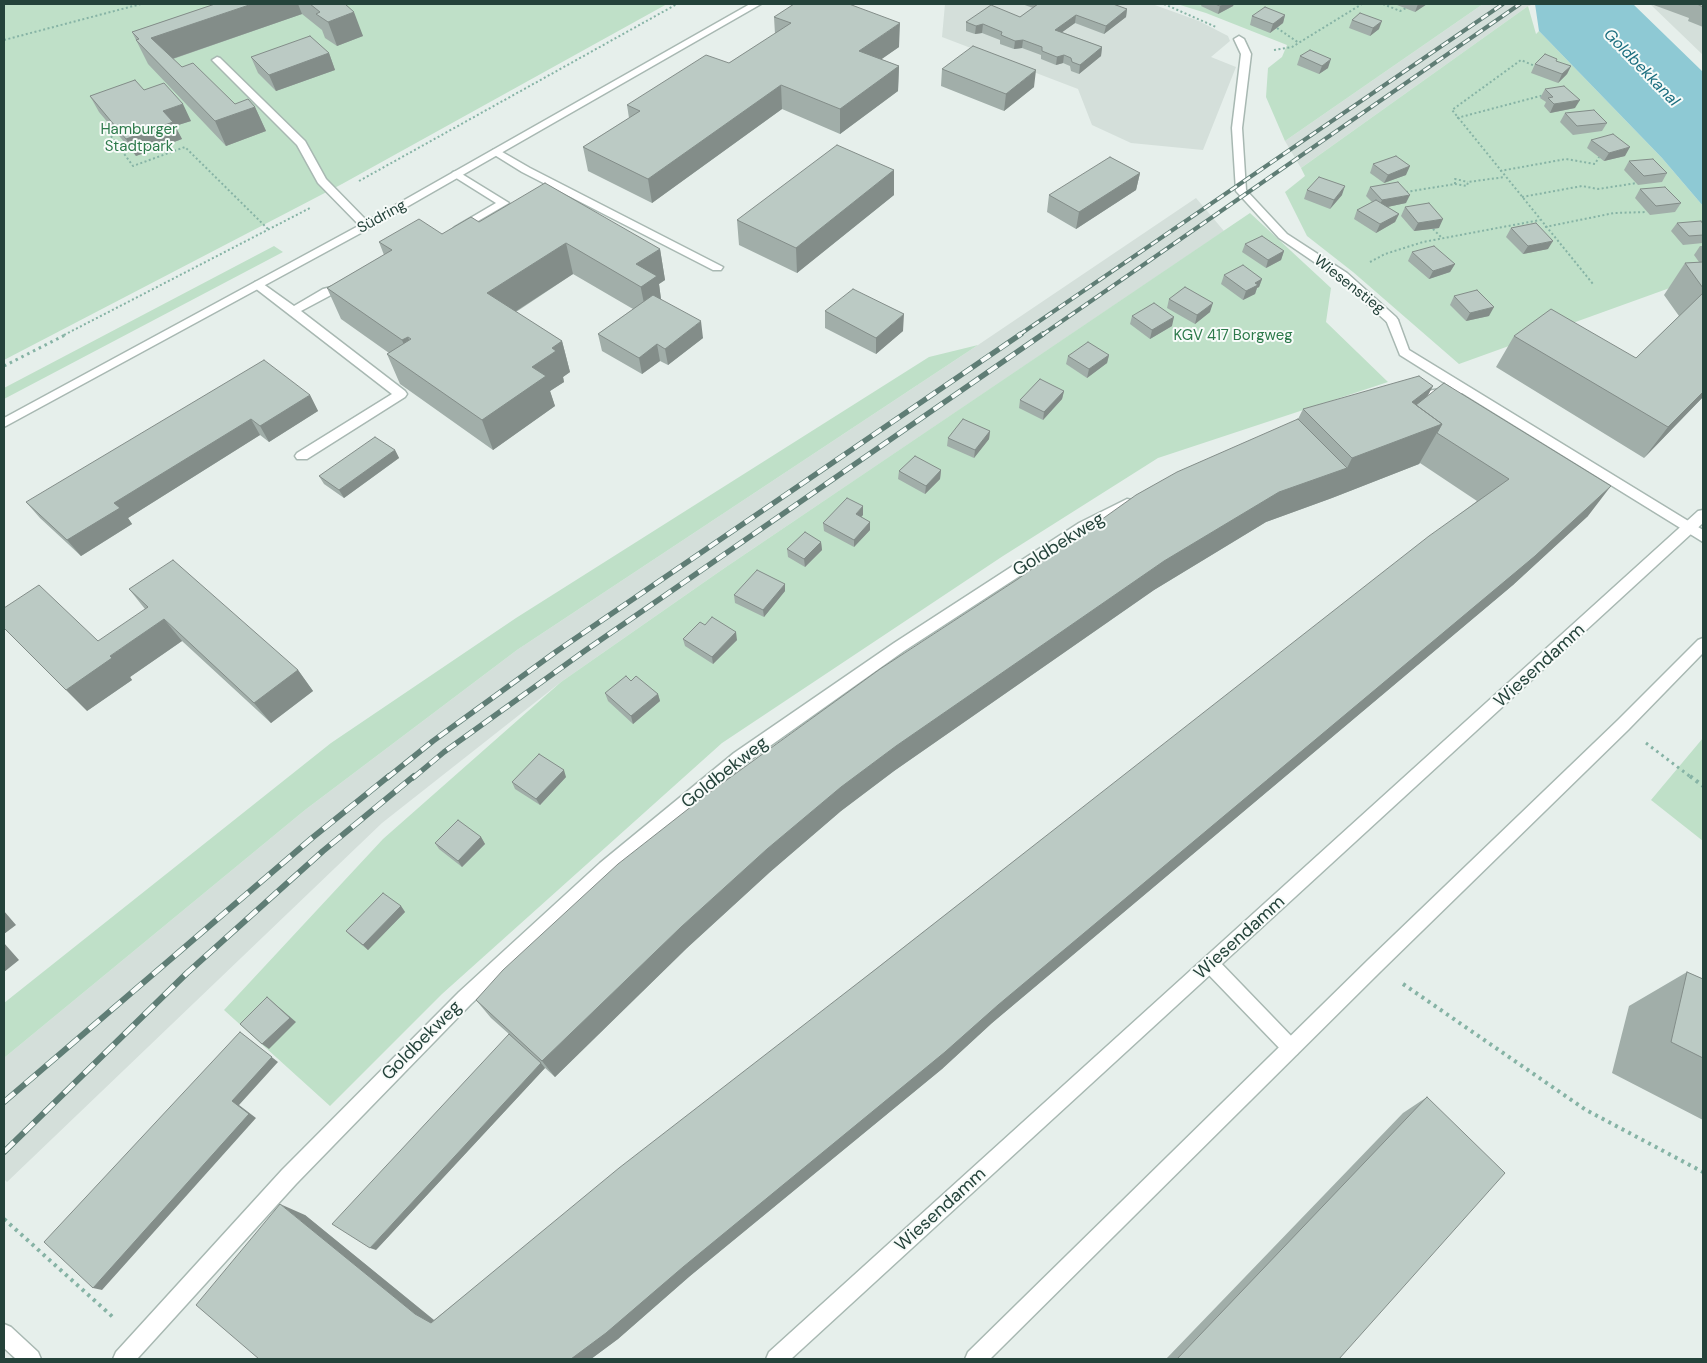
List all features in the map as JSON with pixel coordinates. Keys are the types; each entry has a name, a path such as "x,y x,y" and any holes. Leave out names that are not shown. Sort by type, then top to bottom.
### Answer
{"street":[{"name":"Südring","path":"4,423 366,226 756,4"},
{"path":"1239,39 1246,54"},
{"name":"Wiesenstieg","path":"1246,54 1237,128 1241,191 1282,236 1343,276 1392,320 1404,352 1697,533"},
{"path":"217,60 301,143 322,181 366,226"},
{"path":"498,152 526,170 717,266"},
{"path":"453,233 504,203 457,174"},
{"path":"293,311 326,292 359,284"},
{"path":"259,285 401,394 302,456"},
{"path":"1395,400 1462,389"},
{"name":"Goldbekweg","path":"123,1359 289,1177 451,1012 606,868 740,758 900,647 1084,528 1144,495"},
{"name":"Wiesendamm","path":"776,1359 1212,964 1697,533 1703,516"},
{"path":"975,1359 1375,965 1623,725 1703,644"},
{"path":"1212,964 1291,1048"},
{"path":"4,1334 32,1359"}],"path":[{"path":"4,40 141,4"},
{"path":"1164,4 1239,39"},
{"path":"1351,4 1358,6"},
{"path":"1246,54 1292,47 1362,4"},
{"path":"1383,4 1400,11 1406,8"},
{"path":"1277,28 1298,42"},
{"path":"1537,67 1522,60 1452,110 1592,284"},
{"path":"1457,118 1543,94 1546,97"},
{"path":"111,136 133,166 185,147 268,229"},
{"path":"1500,171 1566,159 1595,164 1599,158"},
{"path":"1455,184 1455,179 1468,182 1505,177"},
{"path":"1398,194 1455,184 1467,186 1468,182"},
{"path":"1522,197 1582,186 1598,189 1637,183"},
{"path":"1545,227 1614,213 1647,212"},
{"path":"1343,276 1385,254 1423,242 1540,220"},
{"path":"1527,223 1532,227"},
{"path":"1433,228 1442,239"},
{"path":"1423,242 1428,248"},
{"path":"1623,725 1703,786"},
{"path":"1375,965 1586,1110 1703,1172"},
{"path":"4,1219 140,1342"}],"shaded area":[{"path":"945,4 1152,4 1199,21 1228,36 1230,41 1211,57 1236,67 1203,150 1131,143 1092,125 1078,89 942,37"},
{"path":"1483,4 1528,4 1531,6 1528,6 1301,168 1285,141"},
{"path":"1650,4 1703,4 1703,55"},
{"path":"1196,198 1224,231 723,569 561,682 382,823 7,1182 4,1179 4,1058 305,810 517,650 978,345"}],"green space":[{"name":"Hamburger Stadtpark","path":"4,4 667,4 342,184 4,360"},
{"path":"1177,4 1483,4 1285,141 1266,97 1268,68 1282,57 1287,45 1206,13"},
{"path":"1528,6 1536,34 1539,31 1662,158 1703,206 1703,276 1459,364 1353,272 1307,236 1285,192 1305,176 1301,168"},
{"name":"KGV 417 Borgweg","path":"1250,213 1331,288 1326,322 1388,382 1158,458 1003,556 722,743 442,994 330,1106 224,1010 383,839 561,682 723,569"},
{"path":"274,246 283,252 4,399 4,388"},
{"path":"978,345 517,650 305,810 4,1058 4,1003 331,743 516,618 929,357"},
{"path":"1703,738 1703,841 1651,800"}],"water":[{"name":"Goldbekkanal","path":"1535,4 1633,4 1703,72 1703,206 1662,158 1539,31"}],"building":[{"path":"215,4 252,4 151,38 182,67 193,63 235,104 248,99 255,107 215,121 136,40 139,39 132,32"},
{"path":"310,4 345,4 354,12 328,22 316,14 320,12"},
{"path":"794,4 849,4 900,23 859,51 899,66 840,109 781,85 648,179 583,147 640,111 627,105 706,55 729,63 791,23 774,17"},
{"path":"1038,4 1113,4 1127,9 1106,26 1076,15 1055,30 1102,47 1080,65 1072,62 1071,58 1064,55 1057,57 1042,51 1042,47 1023,40 1015,41 1001,35 1002,32 983,24 976,26 966,22 991,5 1020,17"},
{"path":"1265,7 1285,15 1273,24 1252,16"},
{"path":"1360,13 1382,21 1373,28 1352,20"},
{"path":"310,36 329,53 269,75 251,57"},
{"path":"973,46 1036,70 1006,94 942,69"},
{"path":"1310,50 1331,59 1322,66 1300,56"},
{"path":"1545,54 1557,59 1556,61 1571,66 1562,74 1535,64"},
{"path":"135,80 144,90 164,83 183,104 163,111 173,122 126,139 90,96"},
{"path":"1564,86 1580,100 1554,104 1548,98 1553,97 1545,89"},
{"path":"1594,110 1607,123 1577,126 1565,113"},
{"path":"1613,134 1630,147 1609,153 1591,140"},
{"path":"837,145 894,170 796,248 737,220"},
{"path":"1396,156 1410,166 1388,175 1373,164"},
{"path":"1110,157 1140,173 1079,212 1049,195"},
{"path":"1653,159 1667,173 1644,176 1629,161"},
{"path":"1319,177 1345,186 1334,200 1307,190"},
{"path":"1398,182 1410,195 1382,200 1370,187"},
{"path":"545,183 660,249 636,264 657,276 641,287 566,243 487,293 562,341 552,348 556,351 532,367 546,376 482,420 387,354 411,339 408,337 402,340 327,288 392,250 379,242 419,219 442,234 471,217 479,222"},
{"path":"1665,187 1681,203 1656,206 1640,189"},
{"path":"1376,200 1399,214 1380,224 1357,210"},
{"path":"1429,203 1443,219 1418,223 1405,207"},
{"path":"1701,221 1703,224 1703,235 1689,236 1677,223"},
{"path":"1536,223 1553,241 1528,246 1511,228"},
{"path":"1262,236 1284,251 1268,260 1245,244"},
{"path":"1434,246 1455,264 1433,271 1412,252"},
{"path":"1703,262 1703,288 1685,263"},
{"path":"1243,265 1262,279 1255,283 1258,285 1246,291 1224,275"},
{"path":"1185,287 1213,303 1197,315 1169,299"},
{"path":"853,289 904,314 876,338 825,311"},
{"path":"1477,290 1494,307 1470,313 1454,296"},
{"path":"1703,293 1703,392 1668,427 1514,336 1551,309 1636,358"},
{"path":"653,295 701,321 665,349 657,344 639,358 598,334"},
{"path":"1154,303 1174,317 1152,330 1132,316"},
{"path":"1088,342 1109,355 1089,369 1068,356"},
{"path":"264,360 310,395 260,426 251,419 114,503 120,508 67,540 26,502"},
{"path":"1419,376 1433,386 1412,402 1442,424 1352,458 1303,409"},
{"path":"1040,379 1064,391 1044,412 1020,400"},
{"path":"1444,383 1611,486 1535,556 998,1005 945,1052 683,1267 606,1333 571,1359 259,1359 196,1305 280,1204 415,1314 431,1323 619,1168 1429,536 1509,479 1437,433 1442,424 1416,405"},
{"path":"963,419 990,431 975,450 948,438"},
{"path":"1298,419 1347,468 1279,492 1164,561 896,746 841,787 767,849 681,927 542,1061 476,1000 503,970 618,864 706,795 880,669 1018,579 1136,495 1177,472"},
{"path":"375,437 395,450 339,490 319,476"},
{"path":"915,456 941,470 926,486 899,471"},
{"path":"847,498 863,506 856,514 870,522 854,540 823,523"},
{"path":"805,532 821,542 804,559 787,549"},
{"path":"173,560 298,670 254,703 164,619 110,656 112,658 66,690 4,628 4,608 39,585 98,641 148,607 129,589"},
{"path":"757,570 785,584 763,610 734,595"},
{"path":"712,617 736,632 712,657 683,639 700,622 705,625"},
{"path":"626,676 631,681 636,676 658,694 631,716 605,693"},
{"path":"539,754 564,770 536,799 512,782"},
{"path":"458,820 481,837 458,861 435,843"},
{"path":"383,893 401,906 363,945 346,931"},
{"path":"1687,972 1703,979 1703,1058 1671,1042"},
{"path":"267,997 290,1018 262,1044 240,1024"},
{"path":"240,1032 272,1057 232,1101 249,1114 93,1288 44,1242"},
{"path":"509,1034 541,1063 370,1248 332,1224"},
{"path":"1427,1097 1505,1173 1339,1359 1177,1359"}],"railway":[{"path":"1019,335 1503,4"},
{"path":"1042,335 1520,4"},
{"path":"387,778 433,741 557,651 1021,334"},
{"path":"413,778 444,752 586,650 1043,334"},
{"path":"4,1102 312,838 389,776"},
{"path":"4,1152 187,973 323,851 414,776"}]}
